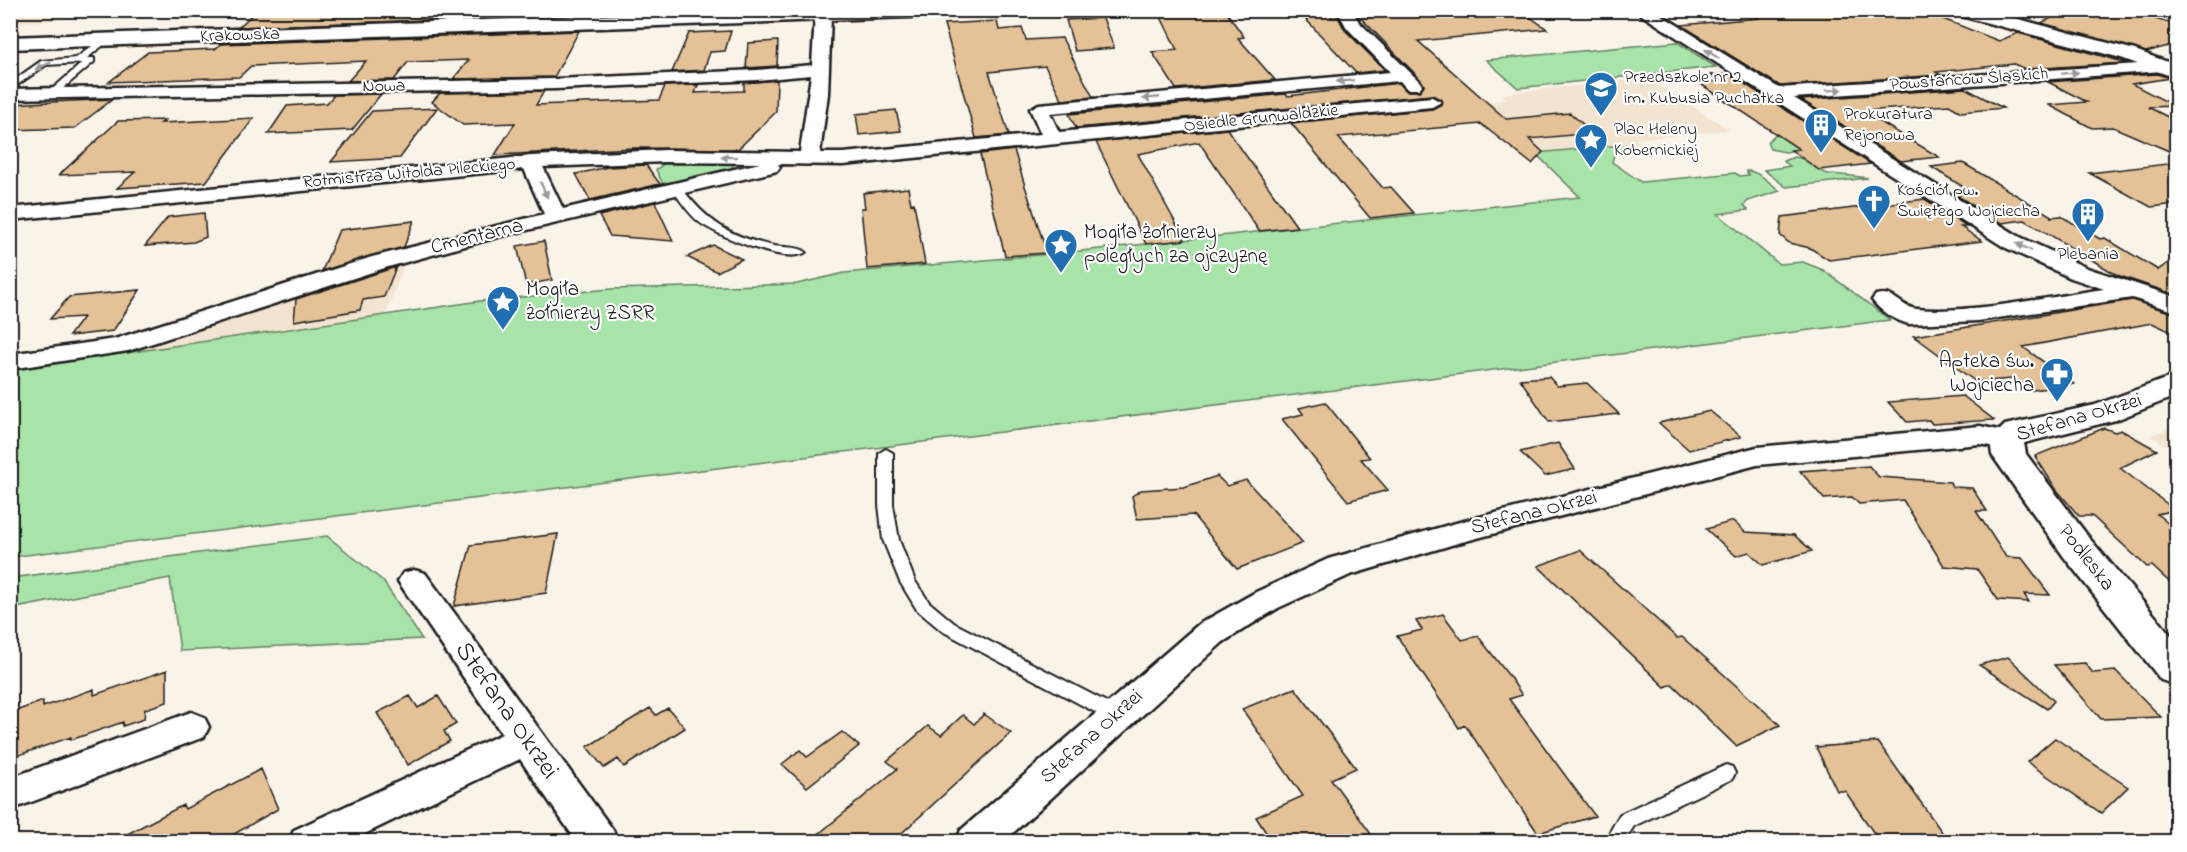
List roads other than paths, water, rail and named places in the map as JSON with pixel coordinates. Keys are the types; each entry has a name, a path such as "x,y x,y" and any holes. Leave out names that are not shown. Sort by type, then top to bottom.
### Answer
{"street":[{"name":"Krakowska","path":"10,43 937,10"},
{"name":"Osiedle Grunwaldzkie","path":"809,158 843,159 1432,102 1353,25 1344,10"},
{"path":"1641,10 2012,242 2079,273 2176,305"},
{"path":"1961,10 2169,64"},
{"path":"2171,10 2176,12"},
{"path":"809,158 820,72 823,15"},
{"name":"Powstańców Śląskich","path":"1776,94 2169,64"},
{"name":"Nowa","path":"10,94 556,84 757,75 765,78 820,72"},
{"name":"Osiedle Grunwaldzkie","path":"1053,140 1039,109 1403,76"},
{"path":"1229,91 1251,120"},
{"name":"Rotmistrza Witolda Pileckiego","path":"10,214 531,162 666,156 809,158"},
{"name":"Cmentarna","path":"10,362 119,346 380,262 809,158"},
{"path":"531,162 557,218"},
{"path":"1884,300 1909,318 1978,314 2134,291"},
{"name":"Stefana Okrzei","path":"975,842 1211,633 1267,600 1340,567 1456,533 1757,456 1980,435 2007,440 2017,432 2104,413 2176,385"},
{"name":"Podleska","path":"2007,440 2010,454 2077,548 2176,669"},
{"name":"Stefana Okrzei","path":"414,581 599,842"},
{"path":"10,794 191,727"},
{"path":"308,842 526,739"}],"lane":[{"path":"80,59 106,40"},
{"path":"10,87 44,63 92,60 52,93"},
{"path":"677,189 699,217 725,232 777,252 800,252"},
{"path":"886,453 886,505 891,540 908,582 923,606 948,627 1116,715"},
{"path":"1613,842 1627,820 1726,773"}],"place":[{"name":"Przedszkole nr 2 im. Kubusia Puchatka","path":"1601,117"},
{"name":"Prokuratura Rejonowa","path":"1821,154"},
{"name":"Plac Heleny Kobernickiej","path":"1591,169"},
{"name":"Kościół pw. Świętego Wojciecha","path":"1874,230"},
{"name":"Plebania","path":"2088,243"},
{"name":"Mogiła żołnierzy poległych za ojczyznę","path":"1061,274"},
{"name":"Mogiła żołnierzy ZSRR","path":"503,331"},
{"name":"Apteka św. Wojciecha","path":"2057,403"}]}
